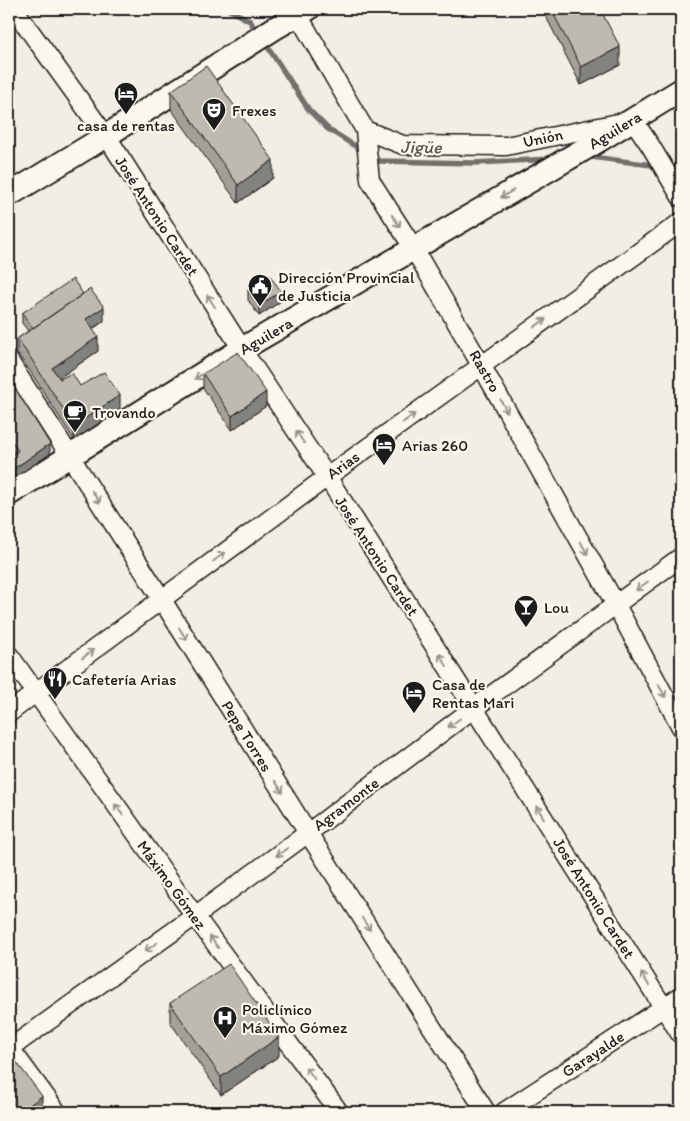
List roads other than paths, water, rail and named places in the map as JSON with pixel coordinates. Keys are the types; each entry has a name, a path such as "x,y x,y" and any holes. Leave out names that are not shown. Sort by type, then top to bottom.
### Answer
{"main road":[{"path":"9,195 303,12"},
{"name":"Aguilera","path":"9,494 242,350 593,144 681,90"}],"street":[{"name":"José Antonio Cardet","path":"14,9 106,136 242,350 327,478 681,1034"},
{"name":"Rastro","path":"303,12 365,130 370,180 414,249 481,365 616,605 681,727"},
{"name":"Unión","path":"365,130 403,145 506,146 633,120"},
{"path":"633,120 650,144 677,190"},
{"name":"Arias","path":"9,713 481,365 681,222"},
{"name":"Pepe Torres","path":"9,361 486,1112"},
{"name":"Agramonte","path":"9,1048 195,916 474,708 681,557"},
{"name":"Máximo Gómez","path":"9,655 195,916 339,1112"},
{"name":"Garayalde","path":"504,1112 681,996"},
{"path":"9,1048 57,1112"}],"waterway":[{"name":"Jigüe","path":"228,9 250,21 258,34"},
{"name":"Jigüe","path":"264,41 309,110 328,129 363,151"},
{"name":"Jigüe","path":"371,156 379,161 474,163 553,159"},
{"name":"Jigüe","path":"587,157 659,166"},
{"name":"Jigüe","path":"668,167 681,169"}],"place":[{"name":"casa de rentas","path":"126,115"},
{"name":"Frexes","path":"214,131"},
{"name":"Dirección Provincial de Justicia","path":"260,307"},
{"name":"Trovando","path":"75,433"},
{"name":"Arias 260","path":"384,466"},
{"name":"Lou","path":"526,628"},
{"name":"Cafetería Arias","path":"55,700"},
{"name":"Casa de Rentas Mari","path":"414,714"},
{"name":"Policlínico Máximo Gómez","path":"225,1039"}]}
